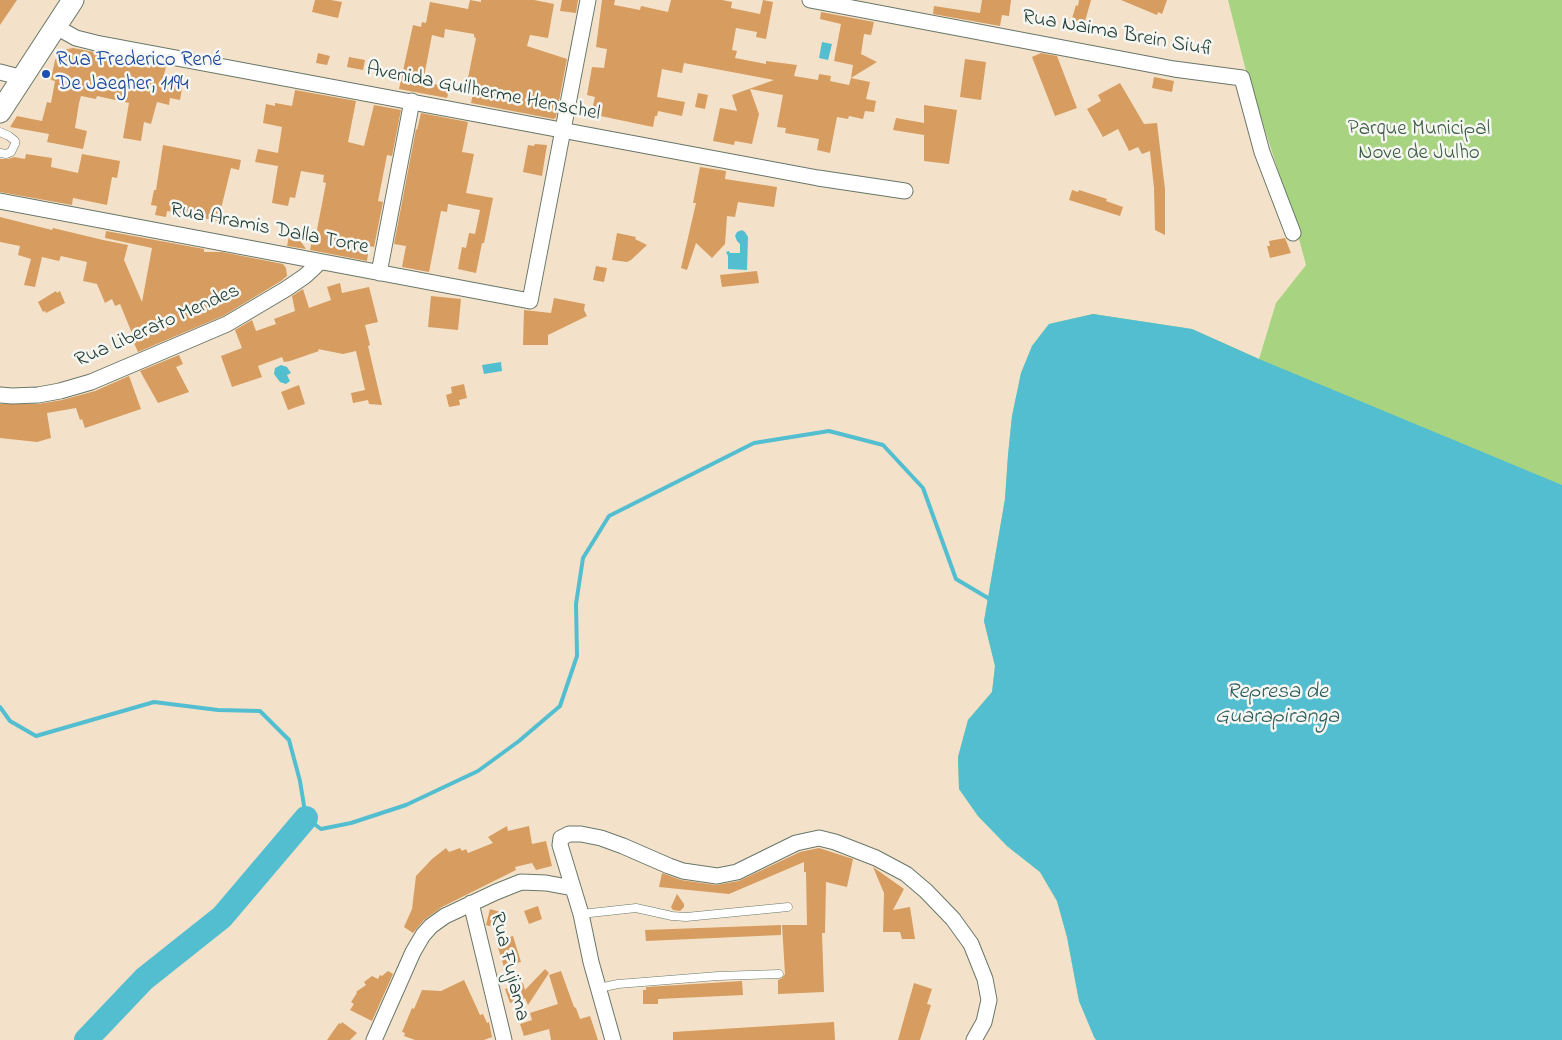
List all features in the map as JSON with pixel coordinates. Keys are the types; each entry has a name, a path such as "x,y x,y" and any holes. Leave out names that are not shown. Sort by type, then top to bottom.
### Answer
{"main road":[{"path":"0,112 73,0"}],"street":[{"path":"562,130 588,0"},
{"name":"Rua Naima Brein Siufi","path":"810,0 1174,69 1242,78 1262,152 1292,233"},
{"name":"Avenida Guilherme Henschel","path":"56,27 76,38 96,43 818,178 905,191"},
{"path":"0,72 22,78"},
{"path":"379,273 412,102"},
{"name":"Rua Aramis Dalla Torre","path":"0,201 530,301 562,130"},
{"name":"Rua Liberato Mendes","path":"0,395 38,395 68,390 91,382 227,324 286,289 305,276 320,262"},
{"path":"613,1040 581,914 560,842 561,838 569,834 601,838 683,871 717,876 737,872 796,843 809,839 819,838 835,842 876,858 906,874 926,890 953,919 971,944 986,979 989,1000 984,1022 974,1040"},
{"path":"374,1040 413,952 422,935 431,926 445,916 514,884 528,882 573,888"},
{"name":"Rua Fujiama","path":"471,903 504,1040"}],"lane":[{"path":"0,132 15,141 11,152 6,154 0,153"},
{"path":"581,914 636,908 686,917 788,907"},
{"path":"599,988 618,984 718,976 779,974"}],"green space":[{"name":"Represa de Guarapiranga","path":"1228,0 1562,0 1562,826 1096,1040 1079,1001 1067,937 1057,901 1040,872 1007,846 978,816 959,789 958,757 968,720 992,692 995,666 984,621 1005,499 1012,416 1021,373 1032,346 1049,324 1093,314 1192,329 1259,359 1276,303 1306,265 1292,213 1247,75"}],"water":[{"path":"822,42 832,44 828,60 819,58"},
{"path":"742,230 748,237 747,270 728,269 728,256 726,252 740,253 740,244 735,236 737,232"},
{"name":"Represa de Guarapiranga","path":"1093,314 1192,329 1259,359 1562,485 1562,1040 1096,1040 1094,1037 1079,1001 1067,937 1057,901 1040,872 1007,846 978,816 959,789 958,757 968,720 992,692 995,666 984,621 1005,499 1012,416 1021,373 1032,346 1049,324"},
{"path":"501,362 502,371 484,374 482,365"},
{"path":"281,365 287,367 291,373 287,375 290,381 286,384 280,382 274,374 275,368"}],"building":[{"path":"0,0 17,0 0,25"},
{"path":"315,0 342,2 338,18 312,12"},
{"path":"470,0 481,2 481,0 534,0 554,4 548,38 530,35 527,46 567,59 556,117 554,119 471,103 475,85 467,83 476,38 474,34 445,29 444,38 432,35 423,82 450,87 447,98 399,89 413,25 421,27 422,22 426,23 430,2 468,9"},
{"path":"562,0 578,0 576,13 560,11"},
{"path":"602,0 615,0 614,5 640,10 641,6 668,12 671,0 722,0 732,2 731,8 760,14 763,0 773,2 766,39 756,37 757,32 736,28 732,50 737,51 735,58 766,64 766,61 797,65 794,76 818,80 819,74 831,76 830,81 849,85 851,78 870,82 866,99 876,101 874,112 865,111 863,119 849,116 848,119 837,117 830,153 817,150 819,139 785,133 786,128 777,127 783,95 750,89 759,114 752,144 735,141 734,145 713,141 720,108 737,111 732,95 774,80 684,63 682,73 662,69 657,97 685,102 682,116 658,111 653,127 591,114 595,97 587,95 592,67 604,68 607,49 596,47"},
{"path":"982,0 1011,0 1009,16 1002,15 1000,26 933,14 934,6 980,13"},
{"path":"1079,0 1091,0 1084,25 1071,22"},
{"path":"1121,0 1167,0 1162,14 1158,12 1157,15"},
{"path":"821,12 874,22 871,35 864,34 861,54 877,62 851,78 853,65 834,61 841,24 820,19"},
{"path":"73,48 105,54 104,60 138,67 138,65 150,68 151,63 166,66 163,80 183,83 180,100 170,98 169,105 157,102 151,124 144,122 141,141 123,138 129,103 97,96 96,99 81,96 79,103 75,128 87,131 83,149 47,142 49,134 10,127 17,116 42,121 47,102 51,103 55,81 51,80 55,60 63,50"},
{"path":"318,53 330,56 327,65 316,63"},
{"path":"1041,53 1057,56 1077,108 1055,116 1032,57"},
{"path":"349,57 365,60 363,70 347,67"},
{"path":"965,59 986,62 981,100 960,97"},
{"path":"1154,77 1174,81 1172,92 1152,88"},
{"path":"1120,83 1144,124 1157,123 1165,189 1165,235 1155,230 1154,188 1150,151 1142,154 1138,147 1129,151 1118,129 1103,137 1087,109 1101,101 1098,95"},
{"path":"295,90 356,101 348,142 364,146 374,105 401,110 392,156 387,155 378,201 383,202 374,247 369,246 367,261 310,250 312,240 315,240 326,183 323,182 324,175 301,171 295,198 290,197 288,206 272,203 278,166 255,162 258,149 278,153 282,127 263,123 266,104 275,106 275,103 292,106"},
{"path":"698,93 708,95 705,109 695,107"},
{"path":"924,105 957,110 949,164 924,161 924,135 893,130 896,118 924,123"},
{"path":"421,113 468,122 462,152 474,154 466,193 493,198 476,273 458,269 462,247 466,248 469,233 475,234 480,210 448,204 447,212 441,211 429,272 402,267 406,246 394,244 416,129"},
{"path":"535,144 547,145 542,176 523,172 528,145 534,146"},
{"path":"163,145 241,160 239,170 231,168 218,221 167,211 166,217 155,215 157,206 151,205 154,190 156,190"},
{"path":"26,154 52,158 51,167 78,173 82,154 120,161 117,178 112,177 107,205 73,198 72,205 0,192 0,159 14,157 25,159"},
{"path":"700,167 726,171 725,179 777,187 774,207 738,202 735,217 727,216 725,244 712,258 696,243 687,270 681,268 696,203 693,203"},
{"path":"1072,190 1078,192 1079,190 1107,199 1106,201 1123,207 1120,216 1069,200"},
{"path":"0,217 52,230 53,228 128,245 124,260 142,302 152,248 105,238 106,231 204,249 204,252 222,252 283,264 286,268 287,276 223,316 138,352 120,304 115,306 112,299 105,303 97,284 83,281 87,262 61,256 59,261 42,257 35,287 24,285 31,259 18,255 20,246 0,242"},
{"path":"291,227 306,249 287,246"},
{"path":"617,233 636,237 635,239 647,245 627,262 612,260"},
{"path":"1285,238 1291,253 1270,258 1267,246 1270,246 1269,241"},
{"path":"596,266 607,268 604,282 593,280"},
{"path":"757,271 759,283 722,287 720,275"},
{"path":"340,283 342,293 369,287 378,322 365,325 382,405 369,404 368,400 353,403 351,393 365,390 356,351 343,354 318,349 319,351 284,362 282,357 258,366 262,377 232,387 221,356 242,348 235,330 252,320 256,331 276,324 274,319 295,311 292,296 303,289 309,308 331,300 327,287"},
{"path":"56,291 57,293 60,291 65,303 46,313 45,311 43,312 38,302"},
{"path":"431,296 461,299 458,330 428,327"},
{"path":"554,298 585,304 584,310 587,316 548,335 548,345 523,345 524,310 551,313"},
{"path":"179,355 183,364 176,367 189,392 158,403 140,371"},
{"path":"129,376 141,409 85,428 76,408 47,413 51,438 37,442 0,438 0,404 38,404 62,400 95,391"},
{"path":"464,384 467,398 459,400 460,405 449,407 446,395 452,393 451,387"},
{"path":"299,385 305,404 288,410 281,392"},
{"path":"507,826 508,831 529,826 532,844 546,841 552,866 536,870 532,863 515,867 516,870 442,907 424,920 413,933 404,927 412,909 416,876 432,859 446,848 449,852 460,848 462,851 466,849 468,853 493,843 488,837"},
{"path":"819,848 853,859 847,887 826,882 825,933 822,933 824,992 778,994 778,980 785,974 782,925 807,925 806,872 804,872 804,862 729,894 659,887 662,873 681,880 716,885 739,881 800,852"},
{"path":"873,867 904,889 893,910 910,907 915,939 902,939 900,932 883,932 884,893"},
{"path":"677,894 684,904 680,911 673,910 671,907"},
{"path":"538,906 542,919 529,924 524,911"},
{"path":"490,909 500,912 496,928 486,925"},
{"path":"781,925 781,935 646,941 645,930"},
{"path":"513,936 521,962 504,967 496,941"},
{"path":"545,969 549,973 528,1005 525,998 510,1003 505,989 523,983 525,990"},
{"path":"388,971 393,974 372,1021 350,1010 354,1004 351,1002 356,992 366,985 364,982 372,976 378,979 380,975 382,976"},
{"path":"561,971 580,1019 590,1016 598,1040 551,1040 549,1029 524,1036 520,1024 532,1020 530,1013 558,1004 549,975"},
{"path":"464,980 480,1015 483,1014 487,1023 489,1022 492,1037 484,1040 415,1040 404,1036 405,1033 402,1032 422,990 441,991"},
{"path":"742,981 743,995 658,999 658,1004 643,1004 643,990 646,990 646,987"},
{"path":"914,983 932,989 927,1004 931,1005 920,1040 898,1040"},
{"path":"342,1022 357,1033 350,1040 327,1040 339,1023 341,1024"},
{"path":"834,1022 835,1040 673,1040 673,1032"}],"waterway":[{"path":"0,707 10,721 36,736 154,702 218,710 260,711 289,740 300,781 306,818 321,829 351,823 406,805 478,771 519,741 560,706 577,656 576,604 583,558 609,516 754,443 829,431 883,445 923,488 956,579 990,600"},
{"path":"86,1040 144,979 222,917 306,818"}],"place":[{"name":"Rua Frederico René De Jaegher, 1194","path":"46,74"}],"park label":[{"name":"Parque Municipal Nove de Julho","path":"1419,143"}]}
